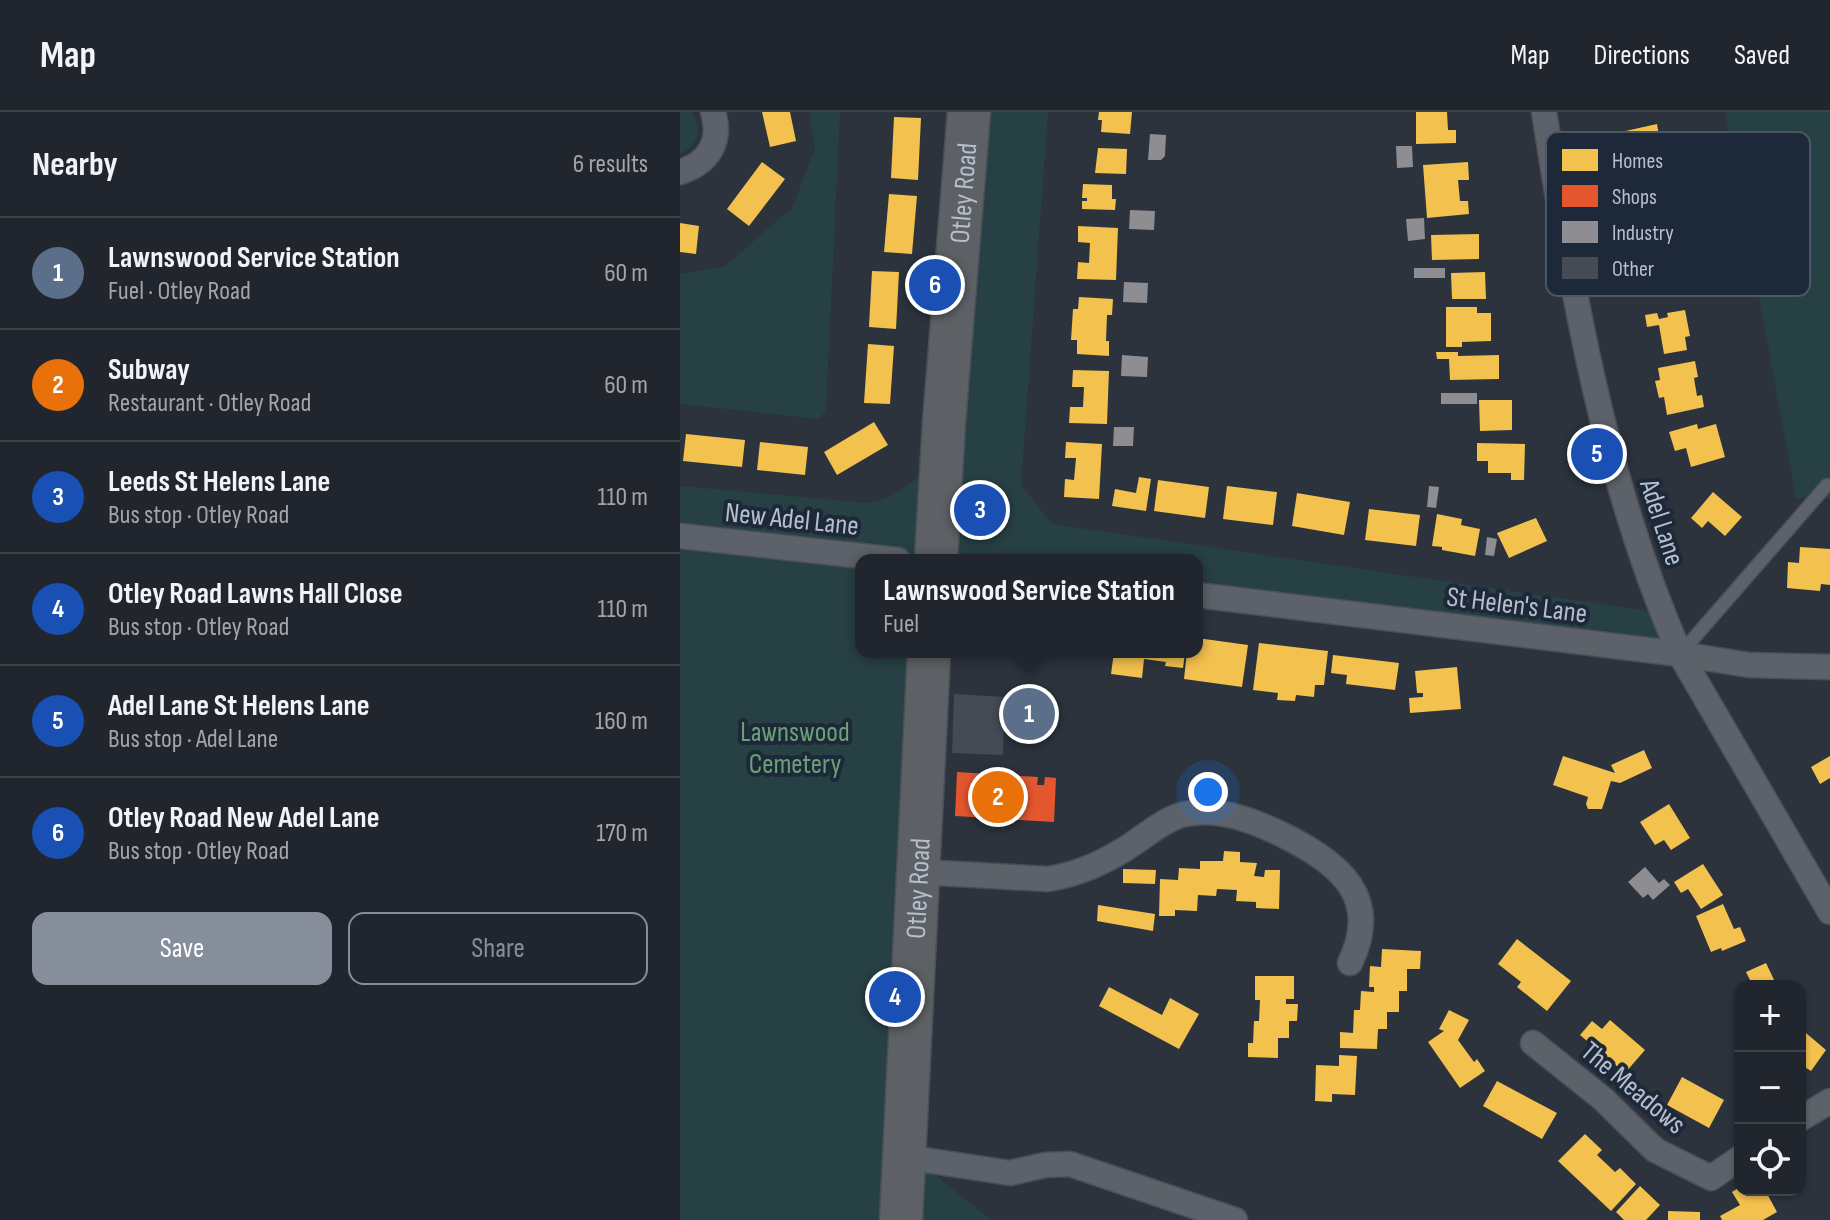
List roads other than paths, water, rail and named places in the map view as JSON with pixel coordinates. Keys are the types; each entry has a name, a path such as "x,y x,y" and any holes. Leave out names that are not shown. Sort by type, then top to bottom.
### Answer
{"highway":[{"name":"Otley Road","path":"936,554 969,112"},
{"name":"Otley Road","path":"901,1220 929,658"}],"street":[{"path":"680,172 694,168 710,154 717,134 713,112"},
{"name":"Adel Lane","path":"1544,112 1547,132"},
{"name":"Adel Lane","path":"1576,296 1616,475 1662,613 1680,654 1830,912"},
{"name":"New Adel Lane","path":"680,536 855,555"},
{"name":"St Helen's Lane","path":"1203,596 1749,665 1830,667"},
{"path":"920,872 1048,879 1068,876 1112,858 1160,825 1181,815 1204,811 1229,814 1263,825 1320,854 1340,871 1359,903 1359,935 1350,963"},
{"name":"The Meadows","path":"1533,1043 1603,1099 1655,1150 1711,1178 1734,1162"},
{"path":"1806,1115 1830,1101"},
{"path":"905,1157 1010,1173 1045,1165 1070,1164 1235,1220"}],"lane":[{"path":"1680,654 1827,485"}],"place":[{"name":"Otley Road New Adel Lane","path":"935,285"},
{"name":"Adel Lane St Helens Lane","path":"1597,454"},
{"name":"Leeds St Helens Lane","path":"980,510"},
{"name":"Lawnswood Service Station","path":"1029,714"},
{"name":"Subway","path":"998,797"},
{"name":"Otley Road Lawns Hall Close","path":"895,997"}],"park label":[{"name":"Lawnswood Cemetery","path":"795,747"}]}
